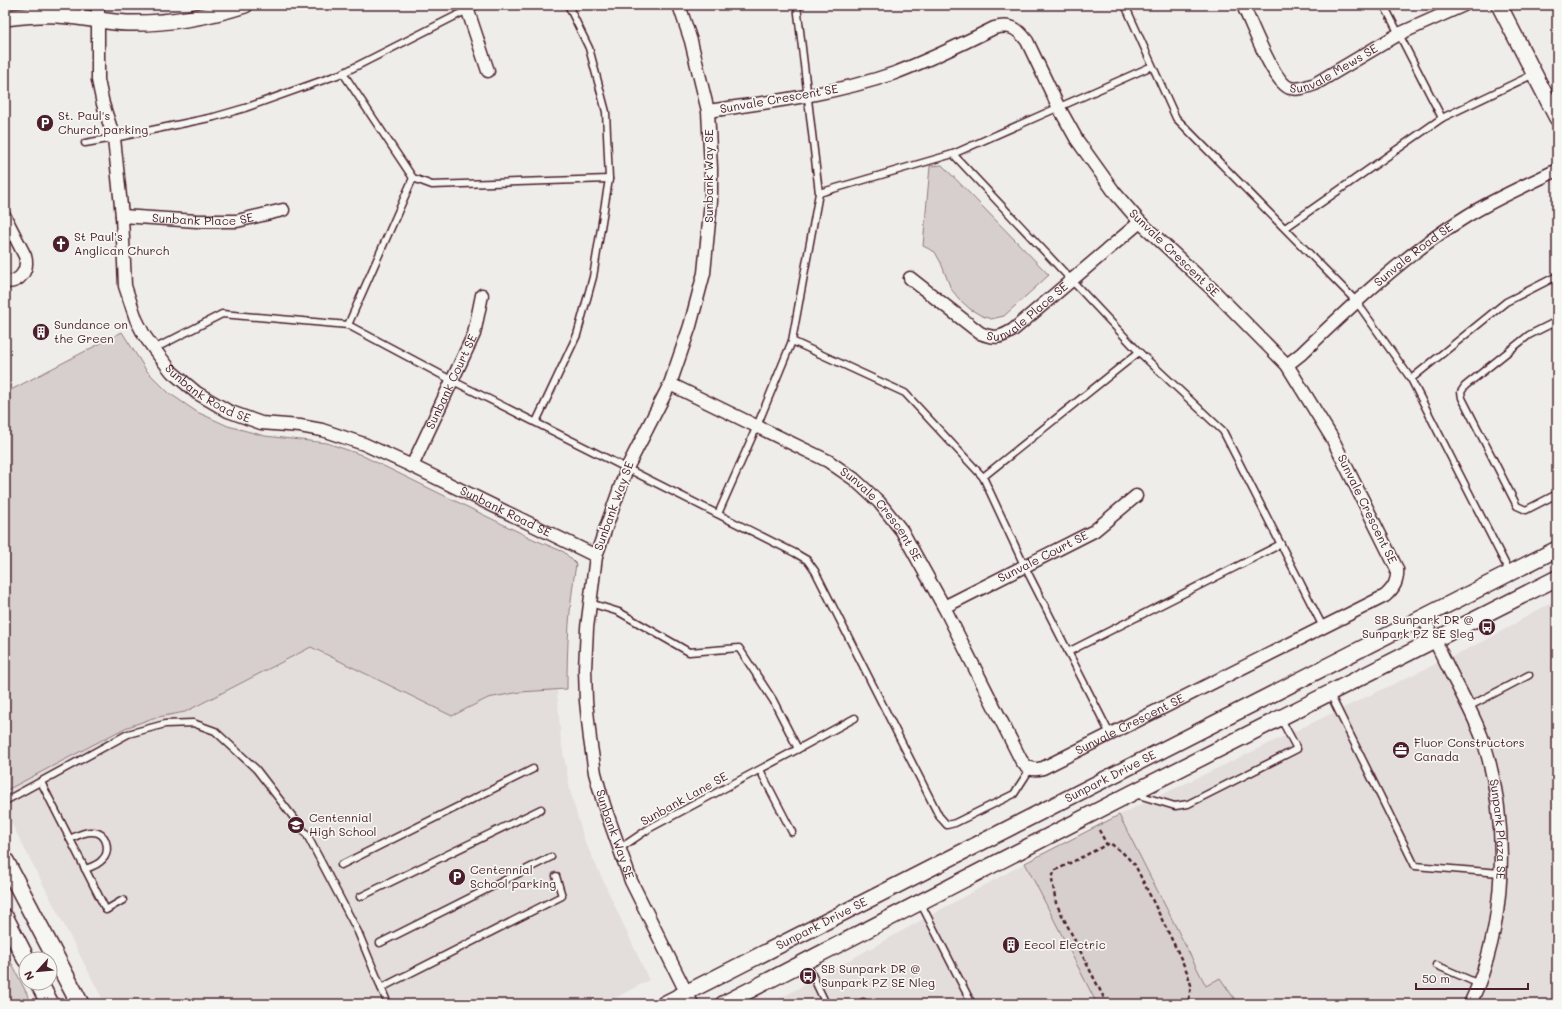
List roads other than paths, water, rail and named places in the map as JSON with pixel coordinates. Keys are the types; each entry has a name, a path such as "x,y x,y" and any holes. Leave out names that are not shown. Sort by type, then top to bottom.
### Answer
{"main road":[{"path":"5,861 80,1004"},
{"path":"5,918 22,951"},
{"path":"43,991 50,1004"}],"street":[{"path":"5,18 29,15 57,15 98,12 127,23 166,22 206,16 245,5"},
{"name":"Sunbank Way SE","path":"679,5 691,41 708,111 711,201 704,273 690,326 670,384 627,468 596,556 586,628 585,669 586,701 590,740 595,773 604,805 631,881 689,998"},
{"name":"Sunvale Mews SE","path":"1244,5 1272,70 1289,88 1301,89 1315,84 1399,34 1464,5"},
{"path":"1499,5 1557,118"},
{"path":"470,7 488,71"},
{"name":"Sunbank Road SE","path":"98,12 98,80 103,104 114,138 122,216 125,286 136,319 154,349 172,372 207,399 228,411 261,423 300,426 322,430 364,444 596,556"},
{"name":"Sunvale Crescent SE","path":"670,384 828,461 867,490 879,502 902,531 944,607 1023,764 1030,769 1034,770 1043,768 1385,596 1395,585 1397,569 1332,438 1287,365 1213,290 1140,222 1099,172 1077,140 1058,106 1027,41 1021,32 1012,27 1003,26 994,28 946,52 894,73 807,96 708,111"},
{"name":"Sunvale Road SE","path":"1287,365 1356,301 1395,268 1468,215 1557,170"},
{"name":"Sunbank Place SE","path":"122,216 197,221 237,221 283,210"},
{"path":"5,217 27,262 24,273 20,278 15,281 5,282"},
{"name":"Sunvale Place SE","path":"910,278 980,332 996,338 1013,330 1140,222"},
{"name":"Sunbank Court SE","path":"412,466 474,334 482,295"},
{"name":"Sunvale Court SE","path":"944,607 1024,565 1094,531 1136,496"},
{"name":"Sunpark Drive SE","path":"664,1004 689,998 1557,549"},
{"name":"Sunpark Drive SE","path":"723,1004 1132,793 1281,719 1557,578"},
{"name":"Sunpark Plaza SE","path":"1423,618 1483,740 1497,798 1500,823 1498,911 1479,984 1470,1004"}],"lane":[{"path":"536,422 577,334 593,277 609,179 606,112 588,48 568,5"},
{"path":"718,514 757,426 792,341 819,193 797,5"},
{"path":"1125,5 1172,110 1180,122 1356,301 1411,379 1510,574"},
{"path":"1384,5 1442,118"},
{"path":"84,143 214,117 245,108 343,73 470,7"},
{"path":"819,193 952,154 1058,106 1152,66"},
{"path":"343,73 413,178 432,185 609,179"},
{"path":"1285,228 1442,118 1534,74"},
{"path":"952,154 1139,352 1223,431 1323,626"},
{"path":"348,325 413,178"},
{"path":"1411,379 1506,302 1557,276"},
{"path":"154,349 222,314 348,325 453,381 796,553 807,560 815,571 939,816 947,825 955,823 1014,794 1030,769"},
{"path":"1557,321 1529,335 1464,386 1461,392 1462,398 1517,506 1526,510 1557,494"},
{"path":"792,341 905,393 983,477 1024,565 1110,734"},
{"path":"983,477 1139,352"},
{"path":"1068,652 1281,544"},
{"path":"590,603 619,612 689,652 739,648 773,700 798,749"},
{"path":"1468,707 1529,675"},
{"path":"1330,694 1415,866 1500,873"},
{"name":"Sunbank Lane SE","path":"619,849 650,828 855,718"},
{"path":"1132,793 1175,806 1188,804 1297,749 1281,719"},
{"path":"5,801 128,734 164,724 193,723 214,730 256,769 307,835 358,932 388,1004"},
{"path":"341,865 533,769"},
{"path":"760,770 792,832"},
{"path":"41,782 106,910 123,900"},
{"path":"360,897 541,809"},
{"path":"70,839 80,834 89,832 98,833 104,839 107,845 107,853 103,860 86,869"},
{"path":"380,943 551,857"},
{"path":"381,988 562,896 556,876"},
{"path":"920,902 972,1004"},
{"path":"806,961 826,1004"},
{"path":"1436,965 1479,984"}],"place":[{"name":"St. Paul's Church parking","path":"45,123"},
{"name":"St Paul's Anglican Church","path":"61,244"},
{"name":"Sundance on the Green","path":"41,332"},
{"name":"SB Sunpark DR @ Sunpark PZ SE Sleg","path":"1487,627"},
{"name":"Fluor Constructors Canada","path":"1401,750"},
{"name":"Centennial High School","path":"296,825"},
{"name":"Centennial School parking","path":"457,877"},
{"name":"Eecol Electric","path":"1011,945"},
{"name":"SB Sunpark DR @ Sunpark PZ SE Nleg","path":"808,976"}]}
